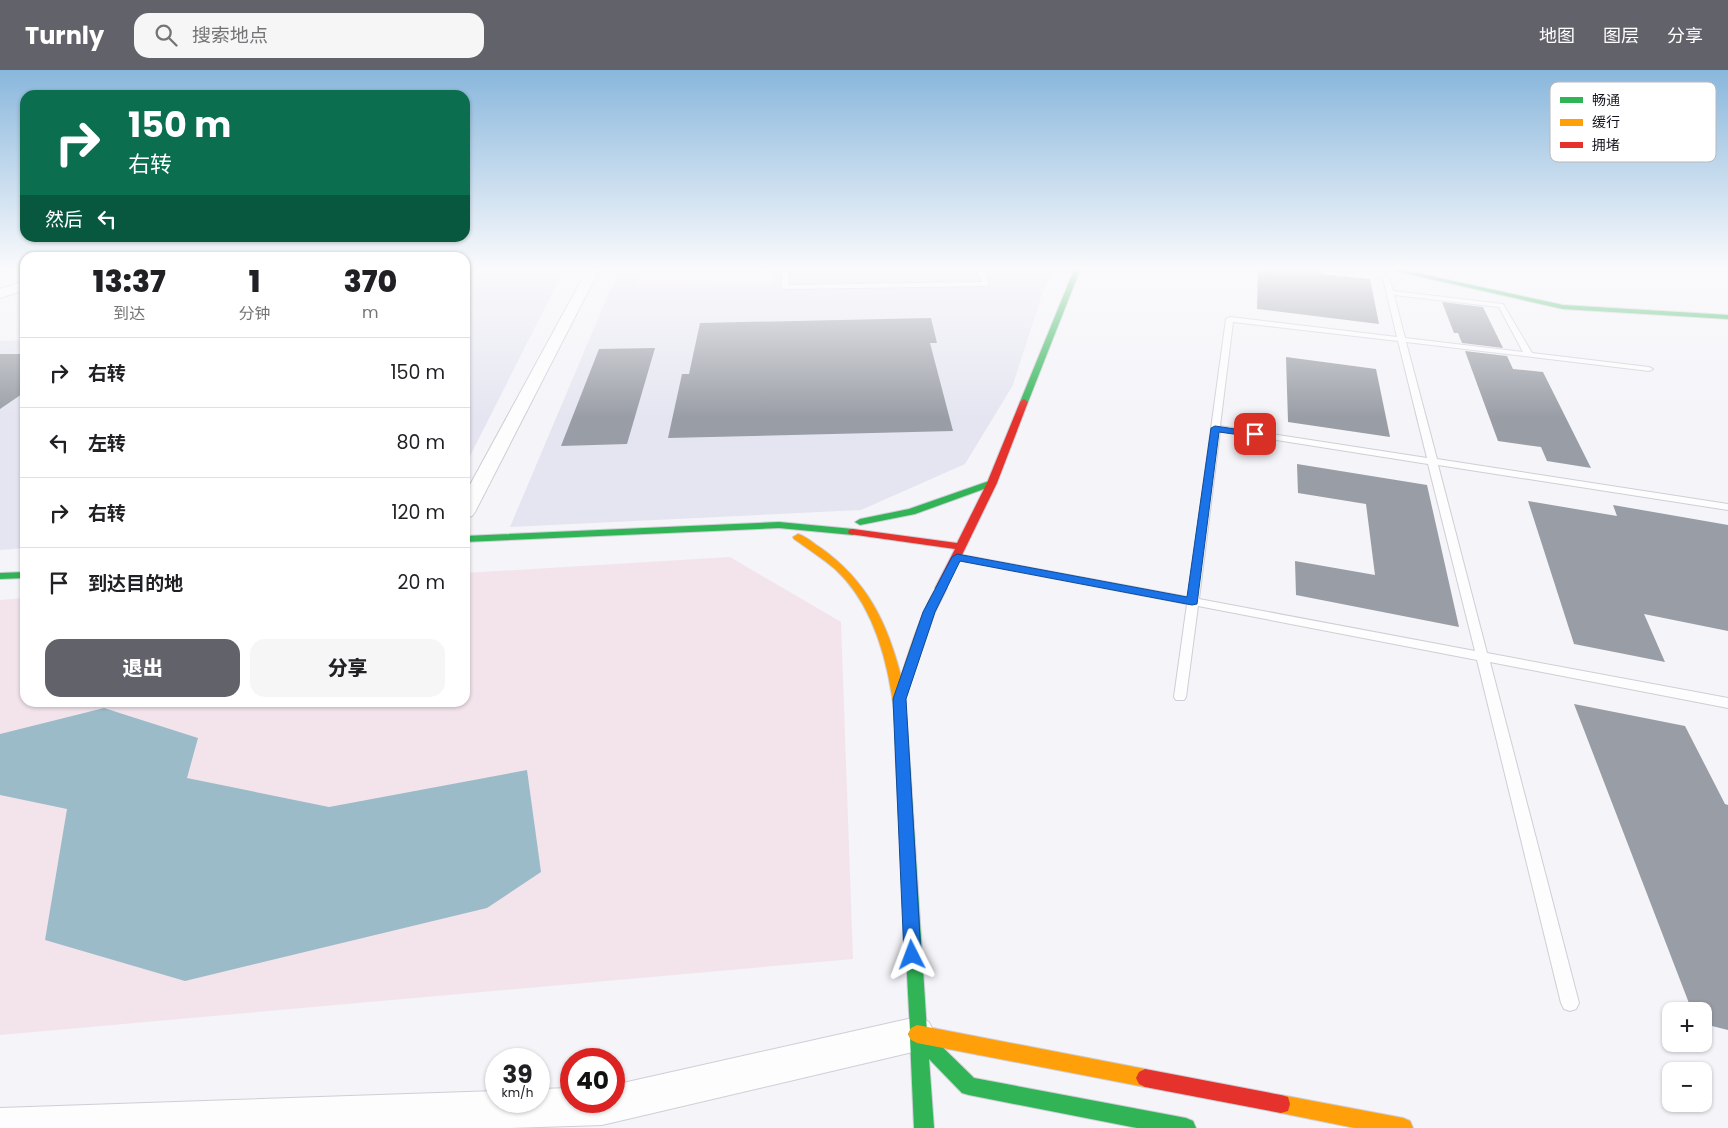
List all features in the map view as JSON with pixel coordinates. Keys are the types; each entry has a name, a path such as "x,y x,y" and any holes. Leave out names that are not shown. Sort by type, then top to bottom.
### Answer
{"street":[{"path":"470,503 567,319"},
{"path":"899,699 929,612 992,483 1057,319"},
{"path":"816,527 895,517 945,502 992,483"},
{"path":"470,539 779,525 880,534 955,556"},
{"path":"907,552 850,540 793,537 842,570 876,613 893,664 899,699 916,1034 924,1128"},
{"path":"0,576 20,575"},
{"path":"916,1034 969,1086 1186,1128"},
{"path":"0,1127 602,1106 916,1034 1404,1128"}],"lane":[{"path":"1180,697 1230,319"},
{"path":"1233,319 1649,369"},
{"path":"1397,319 1570,1003"},
{"path":"1509,319 1529,355"},
{"path":"1215,428 1728,507"},
{"path":"955,556 1728,702"}],"shaded area":[{"path":"470,319 539,319 470,456"},
{"path":"598,319 1034,319 1013,385 965,464 861,510 510,527"},
{"path":"20,340 20,548 0,550 0,341"},
{"path":"730,557 841,622 853,959 0,1035 0,600 20,598 20,707 470,707 470,573"}],"water":[{"path":"104,708 198,738 187,778 329,807 527,770 541,872 487,908 185,981 45,940 67,809 0,795 0,734"}],"building":[{"path":"931,319 937,343 930,343 953,431 668,438 682,374 689,374 700,323"},
{"path":"1341,319 1378,319 1379,324"},
{"path":"1449,319 1489,319 1503,348 1462,343 1458,333 1454,333"},
{"path":"655,348 627,444 561,446 599,349"},
{"path":"1465,351 1507,356 1513,369 1543,372 1591,468 1547,461 1541,447 1498,441"},
{"path":"0,354 20,354 20,395 0,409"},
{"path":"1286,357 1376,369 1390,437 1288,422"},
{"path":"1297,464 1427,485 1459,627 1296,595 1295,561 1375,575 1366,504 1298,493"},
{"path":"1528,501 1617,516 1613,505 1728,525 1728,631 1644,614 1665,662 1574,644"},
{"path":"1574,704 1685,726 1725,804 1728,805 1728,1030 1712,1026 1712,1002 1689,1002"}],"traffic: fast":[{"path":"1024,402 1057,319"},
{"path":"860,522 911,512 992,483"},
{"path":"470,539 779,525 853,532"},
{"path":"0,576 20,575"},
{"path":"903,765 924,1128"},
{"path":"917,1034 969,1086 1186,1128"}],"traffic: slow":[{"path":"798,537 839,567 863,595 886,644 899,698"},
{"path":"903,765 899,699 929,612 941,588"},
{"path":"917,1034 1145,1078"},
{"path":"1281,1104 1403,1128"}],"traffic: jam":[{"path":"941,588 992,483 1024,402"},
{"path":"853,532 961,547"},
{"path":"1145,1078 1281,1104"}],"route":[{"path":"912,955 899,699 929,612 957,557 1192,601 1215,428 1255,434"}]}
